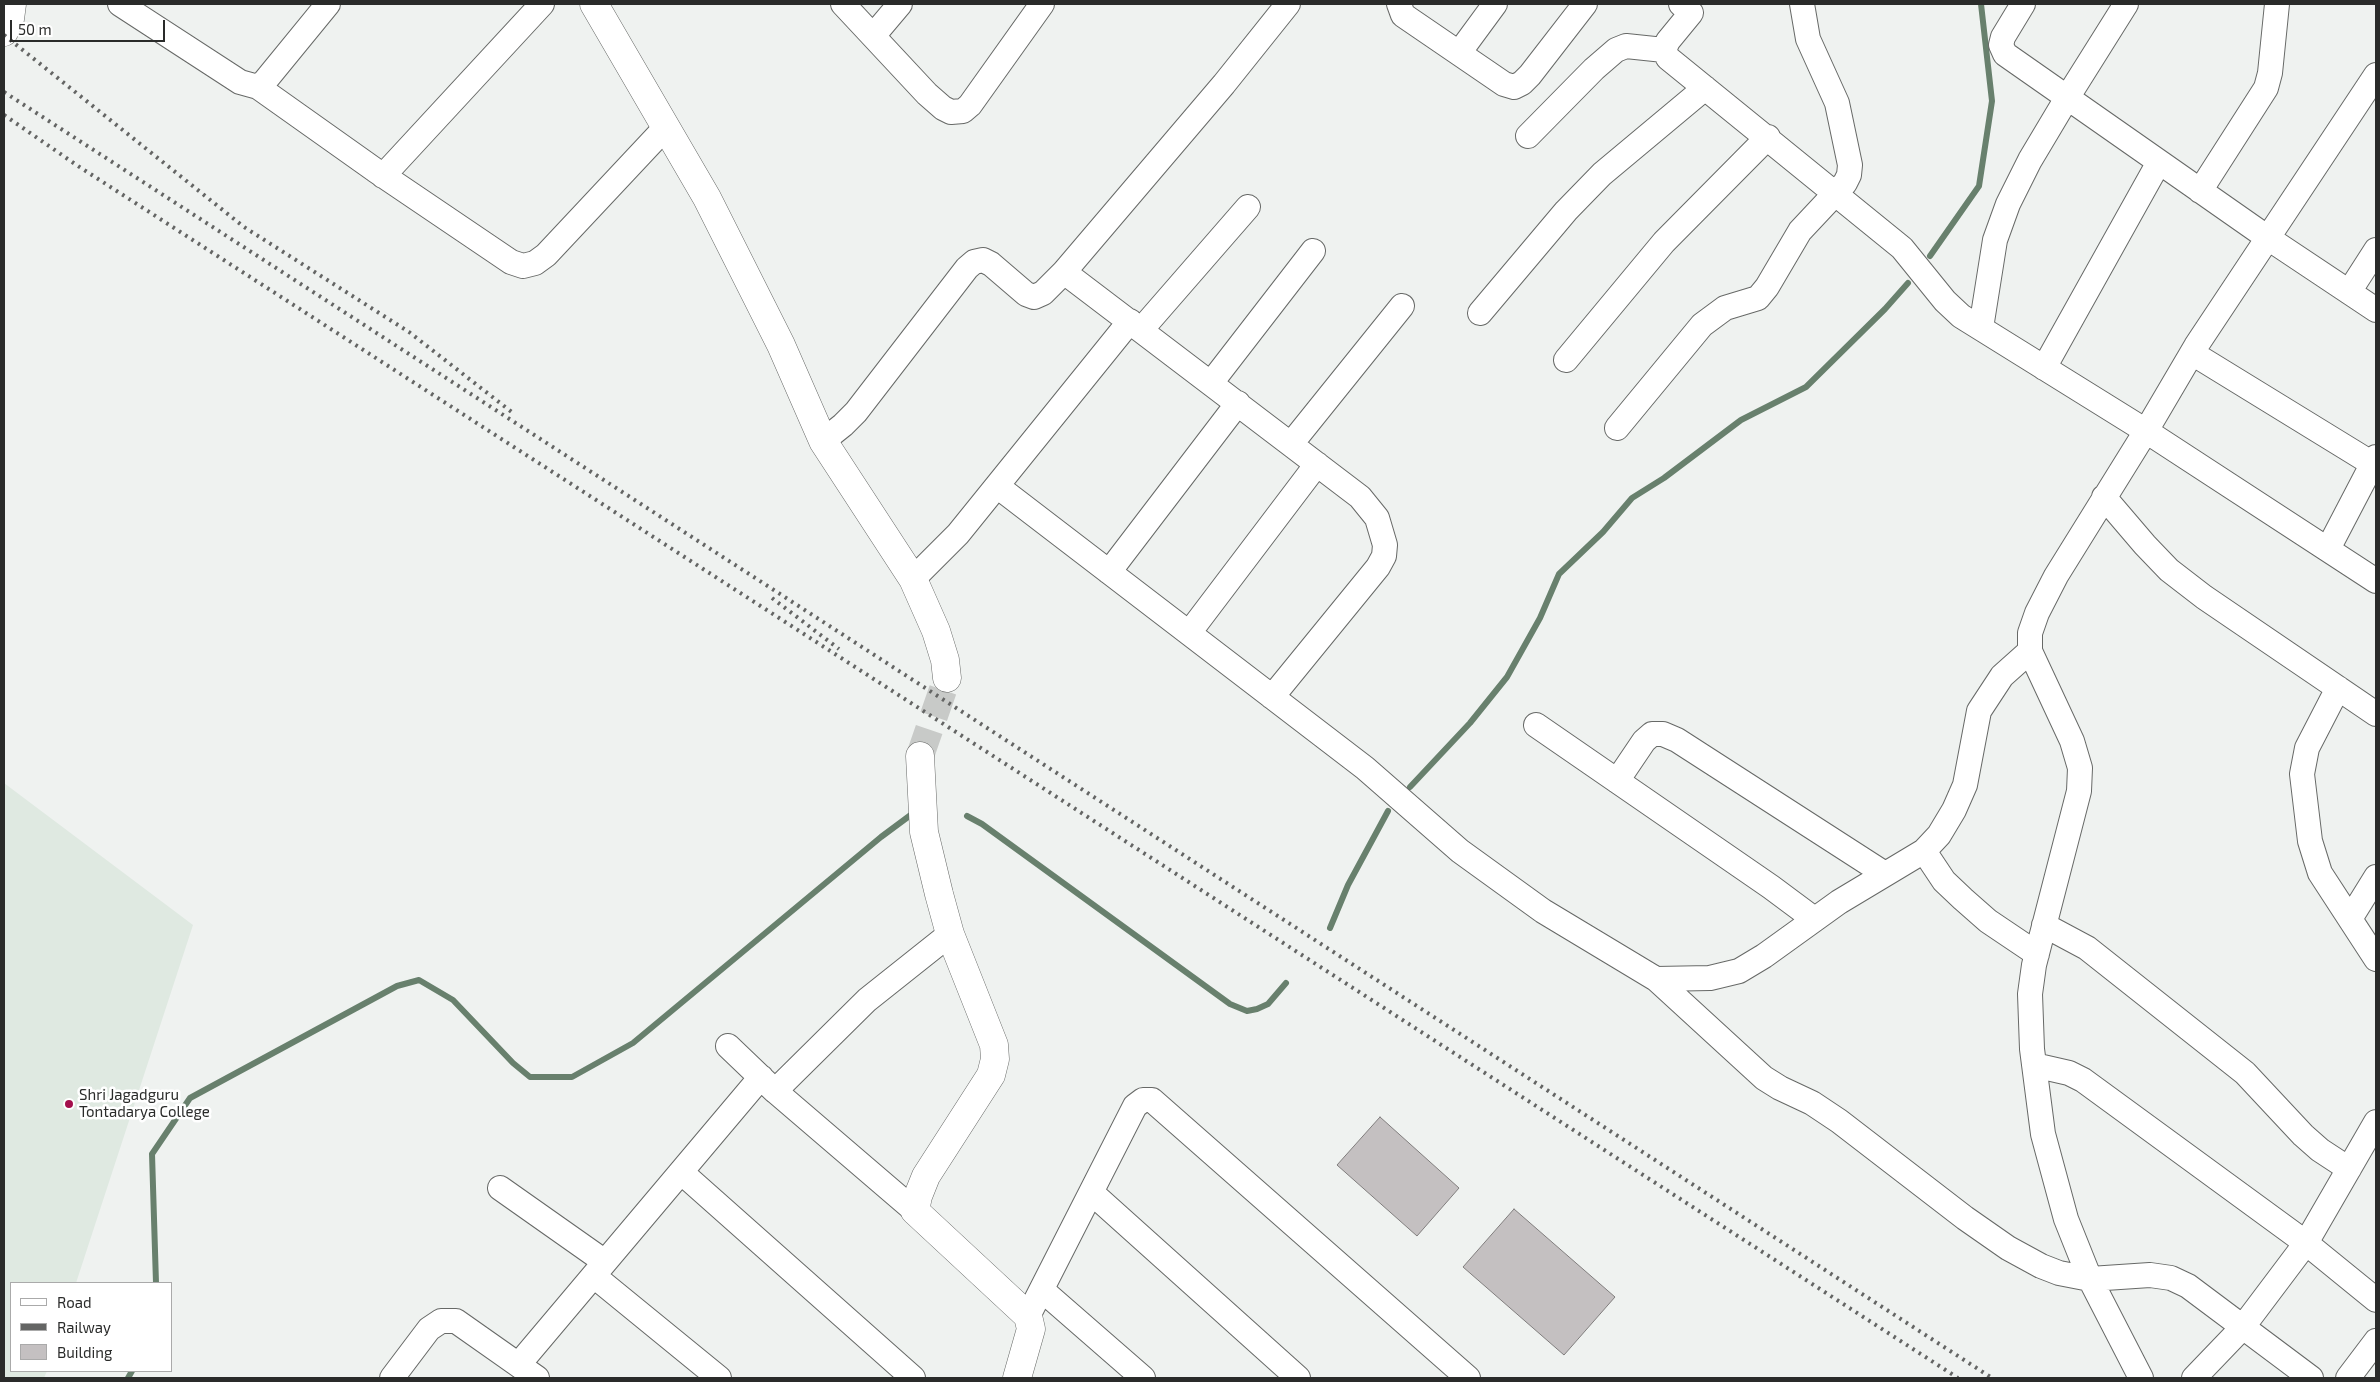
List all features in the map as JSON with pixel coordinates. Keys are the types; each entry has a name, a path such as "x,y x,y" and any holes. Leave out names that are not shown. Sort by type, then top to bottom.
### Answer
{"street":[{"path":"4,32 10,19 12,4"},
{"path":"120,4 240,82 258,86 383,176 511,262 524,266 535,263 546,255 666,127"},
{"path":"383,176 542,4"},
{"path":"594,4 707,198 772,328 823,441 913,579 936,631 945,660 947,678"},
{"path":"843,4 942,108 951,112 963,111 970,105 1042,4"},
{"path":"873,36 900,4"},
{"path":"823,441 856,412 967,268 974,262 984,260 991,264 1026,294 1034,296 1043,293 1064,272 1224,84 1288,4"},
{"path":"1399,4 1403,15 1504,84 1514,87 1522,83 1530,75 1585,4"},
{"path":"1459,53 1495,4"},
{"path":"1617,428 1702,325 1725,308 1758,298 1767,287 1800,231 1849,175 1850,165 1837,104 1808,39 1802,4"},
{"path":"2022,4 2002,36 2001,45 2005,54 2268,238 2376,310"},
{"path":"1981,328 1995,240 2008,204 2030,160 2066,98 2126,4"},
{"path":"2200,191 2266,88 2270,73 2277,4"},
{"path":"258,86 265,81 321,6"},
{"path":"1664,50 1690,7"},
{"path":"1528,136 1594,69 1616,50 1626,46 1664,50"},
{"path":"1664,50 1668,58 1836,192 1902,248 1945,301 1961,316 2146,431 2376,580"},
{"path":"2141,1378 2090,1279 2066,1219 2043,1134 2034,1066 2030,994 2044,925 2079,791 2080,768 2072,741 2030,650 2030,632 2037,613 2056,576 2192,353 2376,75"},
{"path":"1480,313 1566,211 1602,174 1705,88"},
{"path":"1566,360 1664,242 1768,137"},
{"path":"2044,368 2159,162"},
{"path":"913,579 958,534 1136,325 1248,207"},
{"path":"2349,292 2376,250"},
{"path":"1211,383 1313,251"},
{"path":"1064,272 1317,464 1369,505 1377,518 1385,545 1384,556 1378,567 1272,697"},
{"path":"1291,444 1402,306"},
{"path":"2192,353 2375,462 2328,549"},
{"path":"1109,572 1238,403"},
{"path":"1189,633 1317,464"},
{"path":"997,486 1365,768 1460,851 1543,911 1656,979 1764,1078 1812,1103 1839,1121 1965,1218 2008,1248 2041,1266 2059,1273 2090,1279 2150,1274 2171,1278 2188,1286 2242,1328 2312,1378"},
{"path":"2104,497 2169,570 2204,597 2376,714"},
{"path":"1656,979 1710,978 1739,971 1764,956 1814,919 1924,851 1954,810 1965,785 1979,711 2002,676 2030,650"},
{"path":"2338,688 2307,748 2302,774 2310,841 2320,873 2376,959"},
{"path":"1536,725 1814,919"},
{"path":"1617,781 1644,741 1652,734 1664,734 1677,740 1885,874"},
{"path":"915,1211 918,1196 926,1176 991,1075 995,1059 994,1045 950,934 924,832 920,756"},
{"path":"1924,851 1944,881 1988,921 2037,954"},
{"path":"2350,919 2376,877"},
{"path":"2044,925 2087,948 2245,1073 2303,1135 2320,1150 2349,1169"},
{"path":"392,1378 428,1329 440,1321 456,1321 528,1371 599,1269 681,1172 768,1084 867,1000 950,934"},
{"path":"728,1046 768,1084 915,1211 1028,1316 1031,1328 1017,1378"},
{"path":"2034,1066 2069,1073 2083,1080 2306,1243 2376,1300"},
{"path":"1028,1316 1135,1106 1143,1100 1152,1100 1468,1378"},
{"path":"2194,1378 2242,1328 2306,1243 2376,1122"},
{"path":"681,1172 913,1378"},
{"path":"500,1188 599,1269 719,1378"},
{"path":"1092,1193 1298,1378"},
{"path":"1042,1290 1143,1378"},
{"path":"2348,1378 2376,1341"}],"shaded area":[{"name":"Shri Jagadguru Tontadarya College","path":"4,783 193,925 76,1282 10,1282 10,1372 47,1372 44,1378 4,1378"}],"building":[{"path":"1380,1117 1459,1188 1417,1236 1337,1165"},
{"path":"1514,1209 1615,1297 1564,1355 1463,1267"}],"waterway":[{"path":"1930,256 1979,186 1992,101 1981,4"},
{"path":"1410,787 1470,723 1507,677 1540,618 1559,574 1603,532 1632,498 1664,478 1741,420 1806,387 1885,309 1908,283"},
{"path":"1330,928 1348,885 1388,811"},
{"path":"156,1282 152,1154 190,1098 397,986 419,980 453,1000 513,1063 530,1077 572,1077 633,1043 881,837 912,814"},
{"path":"967,816 982,824 1230,1004 1247,1011 1257,1009 1268,1004 1286,983"},
{"path":"128,1378 131,1372"}],"tunnel":[{"path":"920,756 947,678"}],"railway":[{"path":"4,35 244,227 409,332 513,413"},
{"path":"4,92 1992,1378"},
{"path":"4,115 78,166 1958,1378"},
{"path":"772,598 839,649"}],"place":[{"name":"Shri Jagadguru Tontadarya College","path":"69,1104"}]}
